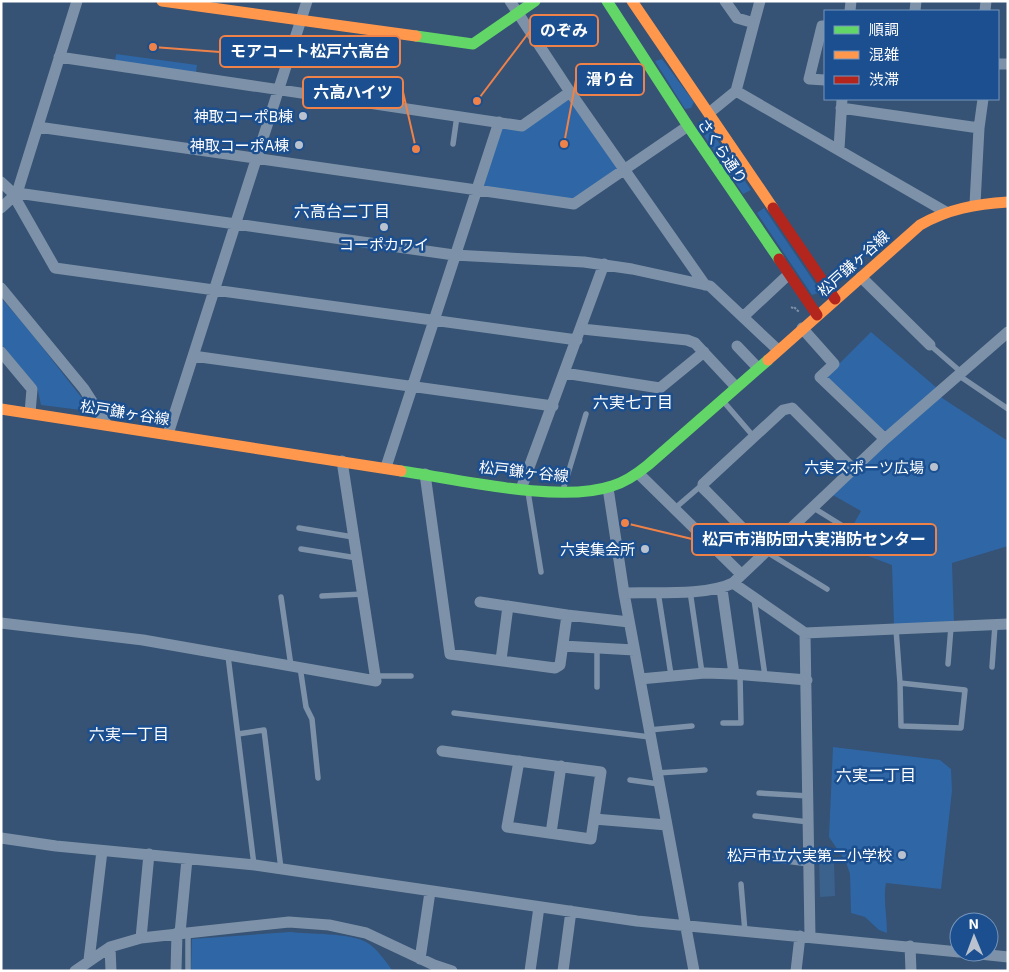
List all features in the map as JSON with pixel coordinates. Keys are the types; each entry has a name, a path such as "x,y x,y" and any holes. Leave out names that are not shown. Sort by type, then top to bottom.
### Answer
{"street":[{"path":"1,208 15,195 77,1"},
{"path":"162,1 473,44 535,1"},
{"path":"168,434 307,1"},
{"path":"510,1 570,92 706,285"},
{"name":"さくら通り","path":"607,1 688,126 817,315"},
{"name":"さくら通り","path":"632,1 835,299"},
{"path":"725,1 736,18 754,23"},
{"path":"709,113 736,91 760,1"},
{"path":"824,26 822,26 809,79 824,80"},
{"path":"59,57 522,126 570,92"},
{"path":"736,91 946,212"},
{"path":"975,204 979,128 984,100"},
{"path":"839,149 842,103 979,128"},
{"path":"386,467 499,122"},
{"path":"38,127 574,204 688,126"},
{"path":"1,182 15,195 55,268 433,321 579,334 687,340 695,343 736,388"},
{"path":"15,195 454,255 604,264 710,286 778,350"},
{"name":"松戸鎌ヶ谷線","path":"1,409 524,489 563,492 608,488 638,473 920,225 946,212 975,204 1008,202"},
{"path":"524,489 604,264"},
{"path":"744,316 789,274"},
{"path":"860,277 930,344"},
{"path":"1,288 84,389 107,425"},
{"path":"802,328 834,364 820,377 885,439"},
{"path":"624,593 722,589 737,579 885,439 1008,332"},
{"path":"737,346 758,368"},
{"path":"1,352 32,389 30,413"},
{"path":"564,374 660,388 704,352"},
{"path":"193,356 553,406"},
{"path":"765,551 703,488 704,484 754,437 783,410 792,408 853,469"},
{"path":"1,623 143,640 376,681 342,461"},
{"path":"638,473 674,509 754,597 805,633 1008,624"},
{"path":"425,474 450,654 555,668 560,665 567,615"},
{"path":"608,488 629,622 694,971"},
{"path":"722,589 737,674"},
{"path":"480,602 629,622"},
{"path":"501,660 508,606"},
{"path":"796,971 805,937 809,864 805,633"},
{"path":"563,646 634,650"},
{"path":"640,679 702,673 807,680"},
{"path":"442,751 561,766 601,772 591,839 508,827 519,761"},
{"path":"551,833 561,766"},
{"path":"594,819 666,826"},
{"path":"1,838 102,851 254,865 571,912 685,926 949,951"},
{"path":"89,960 102,851"},
{"path":"141,938 149,854"},
{"path":"176,971 182,933 187,858"},
{"path":"420,959 430,892"},
{"path":"530,971 539,907"},
{"path":"563,971 571,912"},
{"path":"75,971 110,947 141,938 289,922 329,924 366,933 420,959 452,971"},
{"path":"910,946 911,971"},
{"path":"110,947 111,971"}],"lane":[{"path":"453,144 457,116"},
{"path":"930,344 960,374 1008,408"},
{"path":"722,400 754,437"},
{"path":"563,492 586,414"},
{"path":"674,509 704,484"},
{"path":"524,489 541,572"},
{"path":"812,506 846,528"},
{"path":"299,528 354,537"},
{"path":"301,549 357,558"},
{"path":"765,551 827,589"},
{"path":"690,591 702,673"},
{"path":"658,592 671,675"},
{"path":"322,596 363,594"},
{"path":"281,597 295,666 306,707 312,719 318,778"},
{"path":"754,597 765,677"},
{"path":"992,667 995,625"},
{"path":"948,664 950,627"},
{"path":"896,629 901,726 961,728 965,690 900,683"},
{"path":"597,648 597,687"},
{"path":"228,656 254,865"},
{"path":"723,723 741,723 737,674"},
{"path":"375,676 411,676"},
{"path":"454,713 649,734 692,726"},
{"path":"238,734 264,730 282,869"},
{"path":"630,780 658,778 705,770"},
{"path":"759,793 809,796"},
{"path":"755,816 809,822"},
{"path":"755,857 809,864"},
{"path":"741,884 745,932"},
{"path":"182,933 188,971"}],"path":[{"path":"792,306 799,312"}],"shaded area":[{"path":"116,54 197,65 196,73 115,62"},
{"path":"662,59 694,102 691,108 685,109 655,61"},
{"path":"570,92 626,170 574,204 476,190 499,122 522,126"},
{"path":"711,131 751,190 743,194 704,136"},
{"path":"764,208 821,292 812,295 757,213"},
{"path":"1,298 90,408 89,411 41,405 37,387 1,344"},
{"path":"871,332 937,388 887,431 881,430 825,378"},
{"name":"六実スポーツ広場","path":"939,396 1008,441 1008,546 952,563 954,623 894,626 892,565 868,556 844,541 861,511 831,494"},
{"path":"833,747 940,760 951,769 952,791 941,889 886,883 887,933 879,930 865,917 851,913 850,874 846,862 829,837"},
{"path":"834,859 835,896 820,897 819,860"},
{"path":"290,932 340,935 359,939 374,948 393,971 191,971 192,939"}],"traffic: fast":[{"path":"416,36 473,44 535,1"},
{"path":"607,1 688,126 779,259"},
{"path":"401,471 479,484 537,491 590,491 612,486 631,477 648,465 768,360"}],"traffic: slow":[{"path":"162,1 416,36"},
{"path":"632,1 773,208"},
{"path":"768,360 920,225 962,208 1008,202"},
{"path":"1,409 401,471"}],"traffic: jam":[{"path":"773,208 835,299"},
{"path":"779,259 817,315"}],"place":[{"name":"モアコート松戸六高台","path":"153,47"},
{"name":"のぞみ","path":"477,101"},
{"name":"神取コーポB棟","path":"303,116"},
{"name":"滑り台","path":"564,144"},
{"name":"神取コーポA棟","path":"299,145"},
{"name":"六高ハイツ","path":"416,149"},
{"name":"コーポカワイ","path":"384,227"},
{"name":"六実スポーツ広場","path":"934,467"},
{"name":"松戸市消防団六実消防センター","path":"625,523"},
{"name":"六実集会所","path":"645,549"},
{"name":"松戸市立六実第二小学校","path":"902,855"}],"district":[{"name":"六高台二丁目","path":"342,210"},
{"name":"六実七丁目","path":"633,401"},
{"name":"六実一丁目","path":"129,733"},
{"name":"六実二丁目","path":"876,774"}]}
